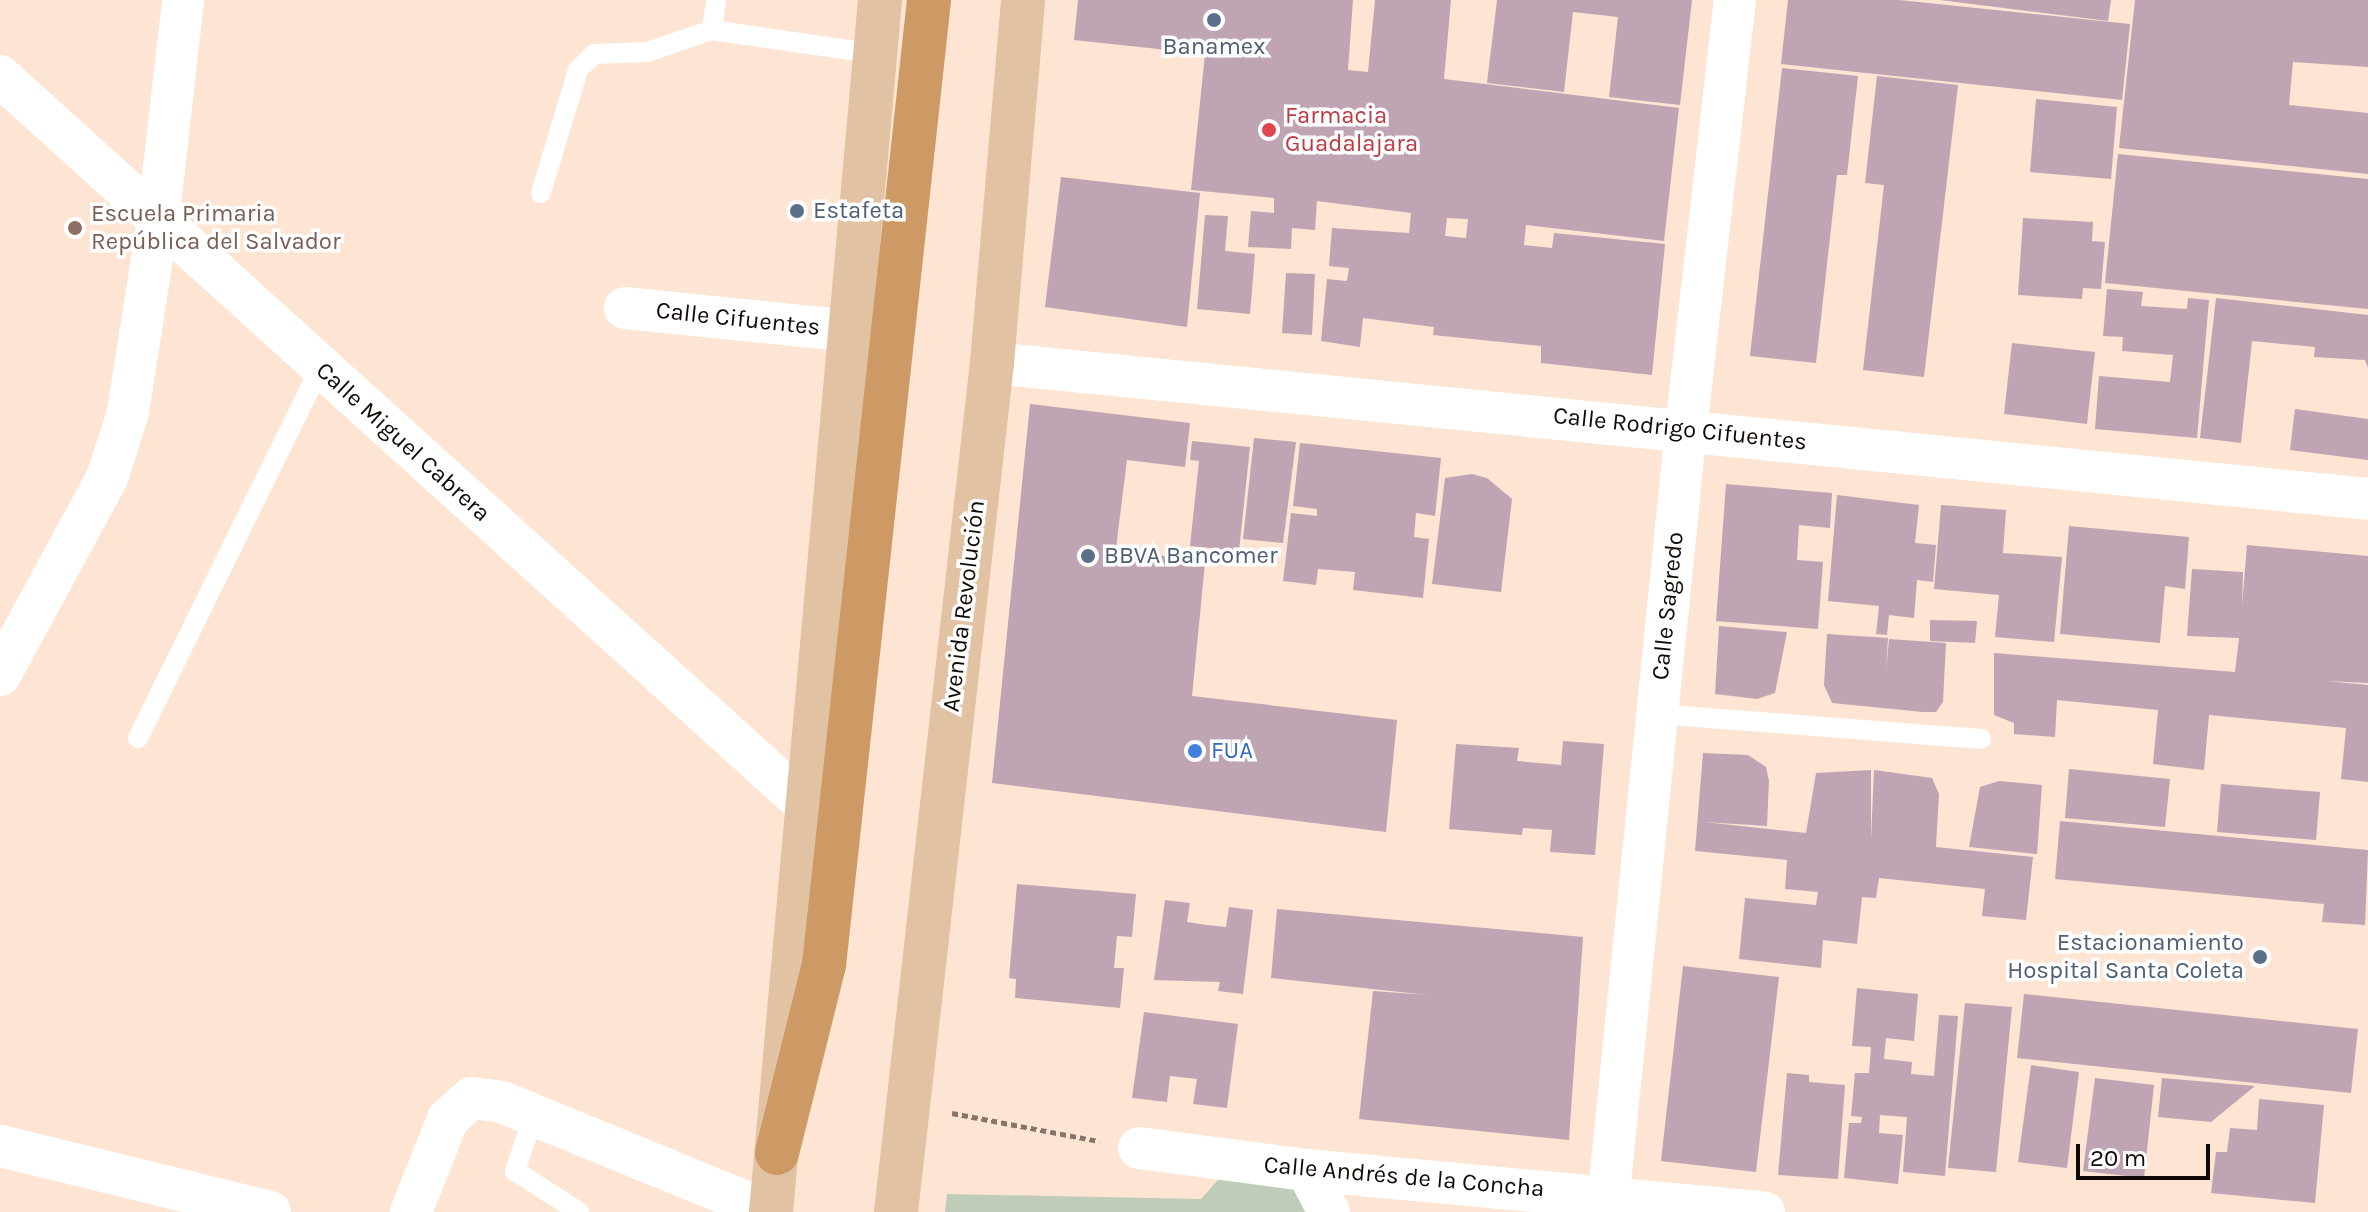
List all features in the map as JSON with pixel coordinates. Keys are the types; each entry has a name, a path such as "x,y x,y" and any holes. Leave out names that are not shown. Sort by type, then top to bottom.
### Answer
{"highway":[{"path":"777,1153 824,965 929,0"}],"main road":[{"path":"770,1212 880,0"},
{"name":"Avenida Revolución","path":"896,1212 992,363 1023,0"}],"street":[{"path":"0,675 107,478 128,412 158,221 183,0"},
{"name":"Calle Sagredo","path":"1608,1204 1686,429 1735,0"},
{"name":"Calle Miguel Cabrera","path":"0,76 807,806"},
{"name":"Calle Cifuentes","path":"625,308 850,331"},
{"name":"Calle Rodrigo Cifuentes","path":"992,363 1686,429 2368,499"},
{"path":"411,1212 448,1119 471,1098 502,1102 770,1212"},
{"path":"0,1146 270,1212"},
{"name":"Calle Andrés de la Concha","path":"1139,1148 1608,1204 1764,1212"},
{"path":"1307,1170 1329,1212"}],"lane":[{"path":"712,30 716,0"},
{"path":"541,193 578,70 594,54 647,52 712,30 876,54"},
{"path":"138,738 320,368"},
{"path":"1657,714 1981,739"},
{"path":"534,1115 515,1171 579,1212"}],"path":[{"path":"908,1105 1139,1148"}],"green space":[{"path":"1225,1172 1299,1184 1320,1212 945,1212 947,1194 1201,1199"}],"building":[{"path":"1078,0 1353,0 1348,70 1368,72 1375,0 1451,0 1444,79 1679,108 1664,241 1526,225 1524,245 1552,248 1554,233 1665,244 1652,375 1541,363 1541,346 1433,335 1434,327 1363,318 1360,347 1321,341 1327,279 1347,281 1349,268 1329,266 1332,228 1409,233 1411,213 1317,201 1315,230 1292,228 1291,249 1248,247 1251,211 1274,213 1274,198 1191,190 1205,54 1074,40","holes":["1447,218 1468,219 1466,238 1445,236"]},
{"path":"1497,0 1692,0 1680,105 1609,97 1618,17 1573,12 1564,92 1487,83"},
{"path":"1788,0 1899,0 2130,24 2122,100 1781,64"},
{"path":"1940,0 2111,0 2108,21"},
{"path":"2135,0 2368,0 2368,67 2293,62 2289,105 2368,113 2368,174 2119,148"},
{"path":"1782,68 1858,76 1847,175 1837,175 1816,363 1750,356"},
{"path":"1877,76 1958,85 1924,377 1863,370 1884,185 1865,183"},
{"path":"2036,99 2117,107 2111,179 2030,172"},
{"path":"2118,154 2368,179 2368,309 2105,283"},
{"path":"1061,177 1200,193 1187,327 1045,307"},
{"path":"1205,215 1228,216 1225,251 1255,254 1250,314 1197,309"},
{"path":"2023,218 2093,222 2092,241 2105,242 2101,289 2083,288 2082,299 2018,295"},
{"path":"1286,273 1315,274 1312,335 1282,333"},
{"path":"2107,289 2143,292 2141,306 2187,309 2188,298 2209,300 2197,438 2095,429 2099,376 2170,382 2173,355 2122,351 2123,337 2103,336"},
{"path":"2216,298 2368,315 2368,368 2365,360 2314,357 2315,347 2252,341 2241,443 2200,438"},
{"path":"2012,343 2095,352 2087,424 2004,414"},
{"path":"1030,404 1190,423 1185,467 1127,460 1116,548 1205,563 1192,696 1397,720 1386,832 992,783"},
{"path":"2295,409 2368,419 2368,460 2290,450"},
{"path":"1254,438 1296,442 1283,543 1243,539"},
{"path":"1192,441 1250,447 1239,551 1190,546 1199,461 1190,460"},
{"path":"1300,443 1441,458 1435,516 1416,513 1414,537 1429,539 1423,598 1353,590 1355,572 1318,569 1316,585 1283,581 1291,513 1317,516 1317,509 1293,506"},
{"path":"1472,474 1487,478 1512,499 1501,592 1432,584 1445,478"},
{"path":"1726,484 1832,493 1830,528 1799,525 1797,560 1823,562 1818,629 1716,621"},
{"path":"1837,495 1919,505 1915,543 1936,545 1933,582 1917,580 1914,618 1889,615 1887,635 1876,634 1879,606 1828,601"},
{"path":"1941,505 2006,510 2003,553 2062,557 2054,642 1995,637 1999,595 1934,589"},
{"path":"2069,526 2189,537 2185,589 2165,586 2160,643 2060,634"},
{"path":"2247,545 2368,556 2368,683 2326,681 2368,685 2368,782 2341,779 2346,728 2209,715 2204,770 2153,764 2158,710 2057,700 2055,737 2014,734 2014,723 1994,715 1994,653 2235,672 2239,638 2187,636 2192,569 2243,572 2242,606"},
{"path":"1930,620 1977,621 1975,643 1930,641"},
{"path":"1719,626 1787,632 1775,693 1757,699 1715,694"},
{"path":"1827,634 1888,638 1886,671 1889,639 1946,643 1943,702 1936,712 1832,703 1824,685"},
{"path":"1563,741 1604,744 1595,855 1550,852 1552,830 1523,828 1522,835 1449,829 1456,744 1519,748 1517,761 1561,765"},
{"path":"1703,753 1748,755 1766,767 1769,781 1767,826 1704,822 1806,833 1816,773 1871,770 1871,840 1874,770 1932,778 1939,794 1936,847 2033,857 2026,920 1982,916 1985,889 1879,878 1876,898 1862,897 1857,944 1823,940 1821,968 1739,959 1745,898 1816,905 1818,892 1785,889 1787,860 1695,851"},
{"path":"2069,769 2170,779 2165,827 2065,818"},
{"path":"1999,781 2042,785 2037,854 1969,847 1980,787"},
{"path":"2221,784 2320,792 2316,840 2217,832"},
{"path":"2060,821 2368,850 2365,925 2322,922 2324,904 2055,879"},
{"path":"1017,884 1136,894 1132,937 1117,936 1114,968 1124,968 1120,1008 1015,998 1016,979 1009,978"},
{"path":"1165,900 1190,903 1187,922 1207,925 1226,927 1229,907 1253,910 1243,994 1218,991 1220,982 1154,980"},
{"path":"1277,909 1583,937 1569,1140 1359,1119 1373,991 1428,995 1271,978"},
{"path":"1683,966 1779,977 1756,1172 1661,1161"},
{"path":"1857,988 1918,994 1914,1041 1886,1038 1884,1059 1912,1062 1911,1074 1934,1076 1939,1015 1958,1016 1945,1176 1903,1172 1907,1117 1880,1115 1879,1133 1903,1135 1898,1184 1844,1178 1849,1123 1861,1123 1862,1117 1851,1116 1855,1073 1869,1073 1871,1047 1852,1046"},
{"path":"2024,994 2358,1029 2351,1093 2017,1058"},
{"path":"1965,1003 2012,1007 1996,1172 1948,1168"},
{"path":"1144,1012 1238,1024 1227,1108 1193,1104 1197,1079 1170,1076 1167,1102 1132,1098"},
{"path":"2031,1065 2079,1072 2067,1168 2018,1162"},
{"path":"1787,1073 1809,1075 1809,1082 1845,1085 1838,1179 1778,1175"},
{"path":"2095,1078 2154,1085 2144,1178 2083,1171"},
{"path":"2162,1078 2255,1086 2211,1122 2158,1117"},
{"path":"2259,1099 2324,1105 2315,1203 2211,1193 2216,1152 2227,1152 2230,1128 2257,1130"}],"place":[{"name":"Banamex","path":"1214,20"},
{"name":"Farmacia Guadalajara","path":"1269,130"},
{"name":"Estafeta","path":"797,211"},
{"name":"Escuela Primaria República del Salvador","path":"75,228"},
{"name":"BBVA Bancomer","path":"1088,556"},
{"name":"FUA","path":"1195,751"},
{"name":"Estacionamiento Hospital Santa Coleta","path":"2260,957"}]}
